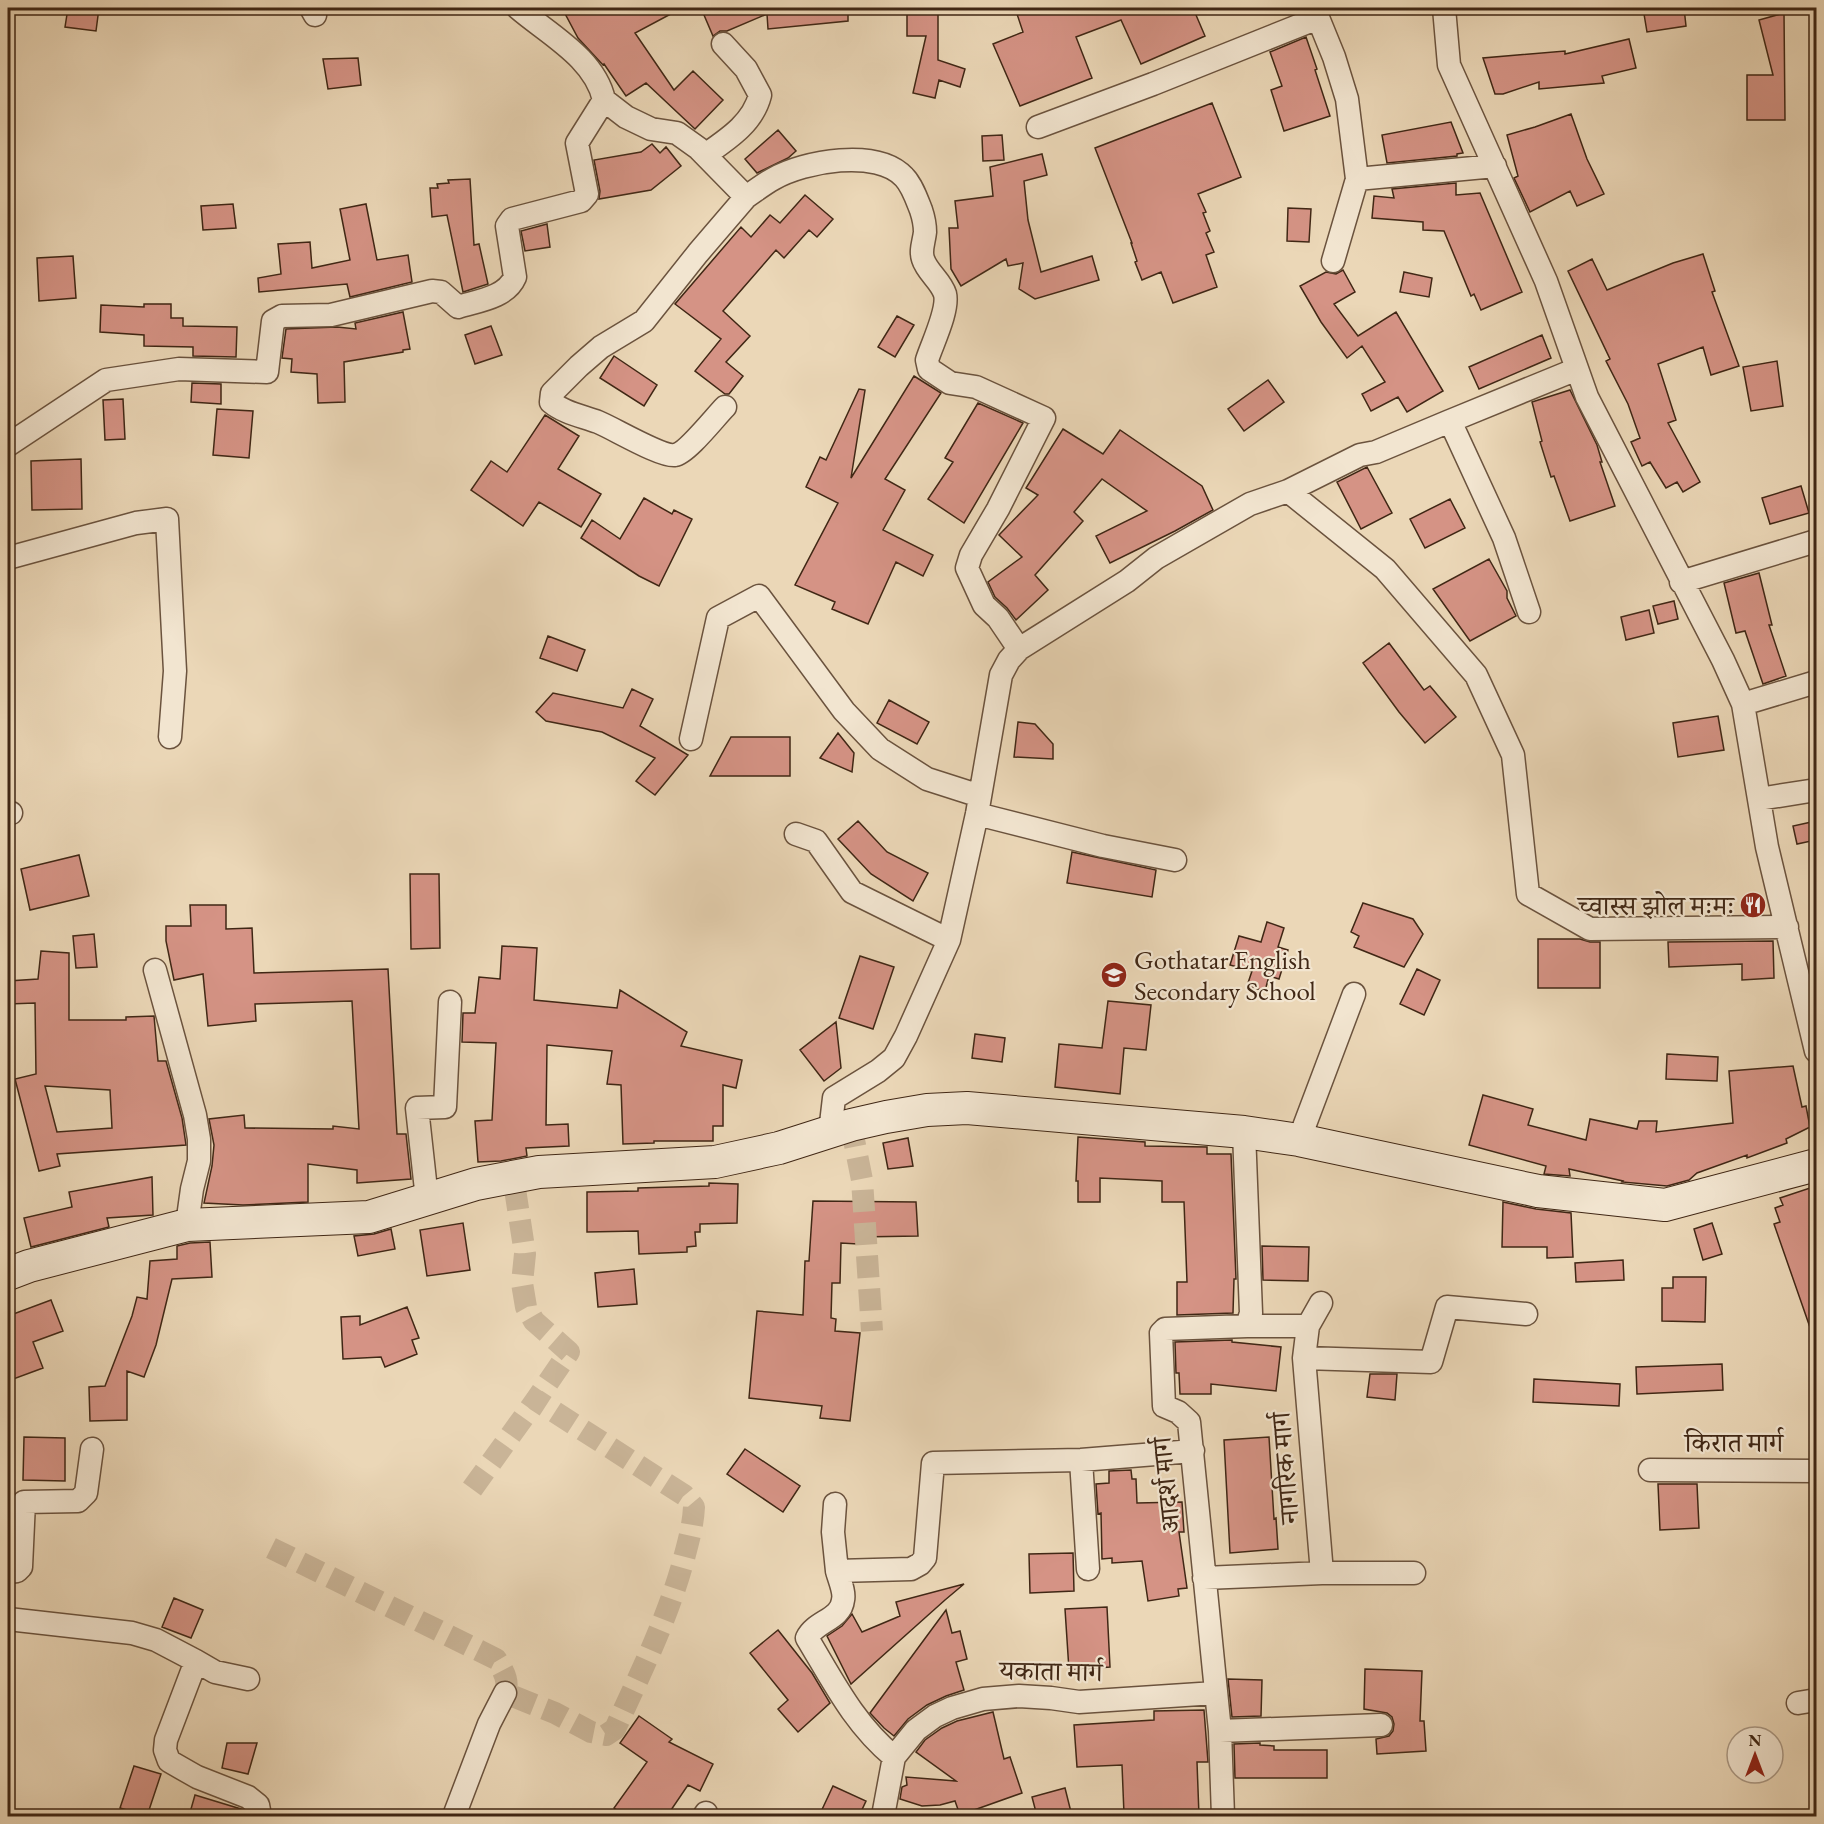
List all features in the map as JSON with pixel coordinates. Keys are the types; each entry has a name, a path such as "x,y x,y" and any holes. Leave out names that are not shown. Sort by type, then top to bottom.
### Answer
{"street":[{"path":"518,8 580,58 601,87 604,100 626,117 651,129 677,133 705,155 746,197"},
{"path":"1444,8 1449,65 1546,281 1587,397 1743,705 1767,847 1816,1051"},
{"path":"1038,127 1153,84 1316,13 1334,57 1347,99 1357,179 1333,261"},
{"path":"705,155 741,128 757,109 760,95 746,69 723,44"},
{"path":"8,445 106,380 179,369 267,372 273,321 282,316 331,315 432,291 441,292 458,307 495,296 511,285 514,277 507,226 512,219 581,201 587,194 577,143 604,100"},
{"path":"725,406 684,450 675,455 662,453 598,422 559,409 551,402 552,393 579,366 601,347 644,321 746,197 774,178 794,170 833,161 876,163 889,166 905,177 922,213 925,232 921,250 923,261 945,294 945,308 927,360 929,369 950,383 976,387 1044,417 998,509 971,555 967,567 984,605 998,618 1019,649"},
{"path":"1357,179 1495,166"},
{"path":"830,1132 834,1098 878,1071 894,1058 949,940 979,805 1001,675 1009,660 1019,649 1126,581 1156,558 1250,504 1288,491 1360,455 1376,452 1577,369"},
{"path":"1450,421 1504,538 1528,612"},
{"path":"1288,491 1385,569 1476,675 1513,755 1528,894 1590,930 1787,927"},
{"path":"8,558 136,524 167,519 175,671 170,737"},
{"path":"1681,582 1816,541"},
{"path":"691,739 718,618 759,596 844,711 880,749 927,780 979,805 1103,846 1175,860"},
{"path":"1743,705 1816,682"},
{"path":"1759,800 1816,790"},
{"path":"796,834 816,842 852,892 949,940"},
{"path":"155,970 195,1115 199,1139 199,1161 187,1225"},
{"path":"1299,1140 1354,994"},
{"path":"427,1199 417,1108 445,1107 450,1002"},
{"path":"8,1274 29,1266 187,1225 369,1217 476,1184 539,1172 715,1162 779,1148 896,1115 927,1110 967,1108 1244,1132 1299,1140 1538,1191 1665,1205 1816,1165"},
{"path":"1244,1132 1251,1313 1247,1326 1308,1326"},
{"name":"नागरिक मार्ग","path":"1321,1303 1308,1326 1304,1358 1322,1573"},
{"path":"1304,1358 1431,1362 1446,1306 1526,1314"},
{"name":"आदर्श मार्ग","path":"1222,1816 1220,1731 1193,1451 1189,1422 1178,1412 1164,1406 1161,1333 1165,1329 1247,1326"},
{"path":"8,1572 17,1571 21,1567 24,1502 78,1501 83,1498 86,1493 92,1449"},
{"path":"837,1572 911,1569 920,1564 925,1558 933,1463 1081,1460 1193,1451"},
{"path":"1081,1460 1088,1569"},
{"name":"किरात मार्ग","path":"1650,1470 1816,1471"},
{"path":"835,1504 833,1532 837,1572 844,1600 837,1613 811,1630 807,1638 857,1721 879,1745 894,1757"},
{"path":"1204,1578 1322,1573 1413,1573"},
{"path":"8,1619 132,1633 156,1640 215,1672 248,1679"},
{"path":"196,1661 166,1740 165,1750 169,1761 197,1777 248,1797 258,1805 260,1816"},
{"path":"454,1816 489,1724 505,1693"},
{"name":"यकाता मार्ग","path":"883,1816 894,1757 916,1730 935,1716 952,1708 982,1699 1019,1696 1079,1702 1215,1693"},
{"path":"1220,1731 1381,1725"}],"building":[{"path":"68,8 99,8 96,31 65,27"},
{"path":"562,8 682,8 635,33 674,90 693,71 723,100 695,129 646,83 626,96 604,64 578,38"},
{"path":"701,8 848,8 848,21 768,29 767,14 727,31 720,31 713,36"},
{"path":"907,8 938,8 938,60 965,69 960,87 939,80 935,98 913,93 926,36 907,36"},
{"path":"1015,8 1193,8 1205,36 1141,64 1121,20 1076,37 1092,78 1020,106 993,44 1023,32"},
{"path":"1643,8 1684,8 1686,26 1647,32"},
{"path":"1784,13 1785,120 1747,120 1747,75 1773,75 1759,20"},
{"path":"1306,37 1330,116 1284,131 1271,90 1282,86 1270,52"},
{"path":"1629,39 1636,68 1602,76 1604,83 1539,89 1539,82 1503,94 1495,94 1483,58 1565,51 1565,54"},
{"path":"358,58 361,85 328,89 323,59"},
{"path":"1212,103 1241,177 1198,194 1206,212 1203,213 1210,231 1206,233 1214,252 1206,255 1217,287 1173,303 1161,272 1142,280 1135,262 1137,261 1132,243 1095,148"},
{"path":"1571,114 1587,159 1604,194 1577,206 1570,191 1530,212 1514,178 1518,176 1507,135"},
{"path":"1451,122 1463,153 1457,156 1387,163 1382,135"},
{"path":"778,130 796,151 788,158 757,173 745,159"},
{"path":"1002,135 1004,160 983,161 982,136"},
{"path":"652,144 660,153 666,147 681,166 651,190 599,199 600,191 594,160 641,152"},
{"path":"1042,154 1047,175 1024,181 1028,220 1041,272 1092,256 1099,280 1035,299 1019,289 1023,263 1008,266 1006,259 961,286 951,269 949,228 958,228 955,201 993,196 990,167"},
{"path":"470,179 474,245 479,244 488,284 463,292 447,215 432,217 430,188 438,188 437,184 449,183 448,180"},
{"path":"1456,183 1456,195 1480,193 1522,292 1481,310 1474,294 1471,296 1444,231 1423,230 1423,222 1372,218 1374,196 1394,198 1392,189"},
{"path":"805,195 833,219 817,237 809,230 784,258 776,250 723,311 750,336 726,362 743,376 729,394 725,394 695,371 721,339 675,304 741,227 751,237 770,215 780,223"},
{"path":"233,204 236,228 203,230 201,206"},
{"path":"366,204 377,260 408,255 412,282 350,297 347,284 259,292 258,278 281,274 278,244 310,242 312,268 350,260 340,209"},
{"path":"1288,208 1311,209 1309,242 1287,241"},
{"path":"547,224 550,247 525,251 521,231"},
{"path":"1703,254 1715,291 1712,292 1739,366 1711,375 1703,347 1658,364 1676,420 1668,423 1700,482 1683,492 1677,482 1666,488 1650,462 1642,466 1631,442 1640,438 1628,404 1606,361 1610,359 1568,271 1592,259 1607,290 1673,263"},
{"path":"73,256 76,298 39,301 37,258"},
{"path":"1343,270 1355,292 1334,304 1358,336 1396,312 1443,391 1407,412 1398,397 1371,411 1362,394 1385,382 1362,346 1347,358 1321,322 1300,286 1326,272 1336,274"},
{"path":"1404,272 1432,278 1429,297 1400,292"},
{"path":"144,304 171,304 171,318 183,318 183,326 237,327 236,357 193,356 193,347 144,346 144,335 100,332 101,305 144,307"},
{"path":"403,312 410,349 344,362 345,402 318,403 317,374 291,372 292,359 282,358 286,329 337,327 356,329 355,323"},
{"path":"897,316 914,325 895,357 878,347"},
{"path":"491,326 502,355 475,364 465,335"},
{"path":"1542,335 1551,358 1479,389 1469,367"},
{"path":"614,356 657,385 644,406 600,378"},
{"path":"1777,361 1783,406 1751,411 1743,367"},
{"path":"914,376 941,393 885,479 905,490 883,530 933,555 923,576 896,562 868,624 832,609 835,602 795,585 838,503 806,487 820,457 826,460 859,389 865,390 851,478"},
{"path":"1268,380 1284,402 1244,431 1228,409"},
{"path":"192,383 221,384 221,404 191,402"},
{"path":"1570,390 1597,445 1602,462 1600,462 1615,506 1570,521 1554,476 1551,477 1540,442 1542,441 1532,402"},
{"path":"123,399 125,439 105,440 103,400"},
{"path":"978,403 1023,423 964,523 928,499 953,462 945,458"},
{"path":"217,409 253,411 249,458 213,455"},
{"path":"545,415 579,436 558,469 601,494 581,527 539,502 523,526 471,490 491,461 507,472"},
{"path":"1063,429 1103,454 1120,430 1202,486 1213,510 1110,563 1096,536 1147,511 1102,479 1074,512 1083,521 1035,575 1048,590 1016,620 995,597 988,582 1022,557 999,535 1038,495 1026,488"},
{"path":"81,459 82,509 32,510 31,461"},
{"path":"1367,467 1392,513 1361,529 1337,482"},
{"path":"1801,486 1809,513 1770,524 1762,498"},
{"path":"644,498 672,514 674,510 692,519 659,586 639,576 581,538 592,520 620,539"},
{"path":"1450,499 1465,528 1425,548 1410,519"},
{"path":"1489,559 1507,591 1507,598 1516,616 1470,641 1433,589"},
{"path":"1759,573 1772,625 1769,625 1786,676 1763,684 1745,631 1736,633 1724,583"},
{"path":"1674,601 1678,619 1658,624 1653,606"},
{"path":"1649,610 1654,633 1626,640 1621,617"},
{"path":"548,636 585,650 577,671 540,658"},
{"path":"1389,643 1424,690 1430,686 1456,717 1425,743 1363,663"},
{"path":"632,689 653,699 640,726 688,755 655,795 636,781 655,758 602,732 546,721 536,712 553,693 623,708"},
{"path":"889,700 929,722 917,744 877,723"},
{"path":"1718,716 1724,750 1678,757 1673,723"},
{"path":"1018,722 1035,724 1053,744 1053,759 1014,757"},
{"path":"838,733 854,753 852,772 820,758"},
{"path":"731,737 790,737 790,776 710,776"},
{"path":"858,821 887,852 928,873 913,901 871,874 838,839"},
{"path":"1816,821 1816,840 1797,844 1793,826"},
{"path":"1072,852 1156,870 1152,897 1067,883"},
{"path":"79,855 89,896 30,910 21,869"},
{"path":"410,874 439,874 440,948 411,949"},
{"path":"1363,903 1413,919 1423,934 1404,967 1354,947 1359,936 1351,932"},
{"path":"190,905 226,905 226,929 252,928 254,973 388,969 397,1134 406,1134 411,1179 357,1183 357,1170 308,1164 308,1202 243,1205 204,1203 214,1145 209,1119 244,1115 245,1128 333,1129 333,1126 359,1129 352,1001 255,1004 256,1021 208,1026 203,974 174,980 166,941 166,926 191,926"},
{"path":"1267,922 1284,928 1278,947 1288,950 1279,979 1269,976 1265,991 1247,986 1252,971 1230,965 1239,936 1261,942"},
{"path":"94,934 97,967 76,968 73,936"},
{"path":"1538,939 1580,939 1600,942 1600,988 1538,988"},
{"path":"1773,941 1774,978 1742,980 1742,964 1669,967 1668,942"},
{"path":"502,946 537,948 534,1000 617,1008 620,990 687,1032 681,1046 742,1060 736,1088 723,1085 723,1126 713,1126 713,1141 654,1141 654,1143 623,1144 621,1085 607,1084 612,1051 547,1045 546,1125 568,1124 569,1146 526,1148 527,1156 501,1161 478,1162 475,1121 492,1120 496,1043 462,1042 463,1013 475,1013 479,977 500,979"},
{"path":"41,951 69,953 69,1020 126,1020 126,1017 154,1016 158,1061 166,1061 182,1118 186,1145 57,1154 60,1166 39,1171 15,1079 36,1074 35,1003 8,1004 8,981 38,979","holes":["45,1086 110,1090 112,1128 57,1132"]},
{"path":"860,956 894,967 873,1029 839,1018"},
{"path":"1417,969 1440,980 1424,1015 1400,1004"},
{"path":"1108,1001 1151,1005 1146,1050 1124,1048 1120,1094 1055,1087 1059,1044 1102,1048"},
{"path":"836,1022 841,1068 824,1081 800,1050"},
{"path":"975,1034 1005,1038 1002,1062 972,1058"},
{"path":"1667,1054 1718,1057 1717,1081 1666,1079"},
{"path":"1793,1066 1802,1107 1806,1106 1810,1127 1786,1139 1787,1143 1747,1158 1747,1155 1697,1173 1689,1180 1667,1186 1622,1182 1569,1169 1570,1176 1544,1174 1546,1166 1469,1145 1483,1095 1533,1109 1528,1125 1586,1140 1590,1119 1637,1129 1639,1121 1657,1121 1656,1132 1733,1123 1729,1071"},
{"path":"1078,1137 1145,1142 1145,1146 1207,1147 1207,1154 1231,1154 1236,1279 1234,1279 1233,1313 1177,1315 1177,1282 1187,1282 1184,1202 1162,1202 1162,1181 1100,1178 1100,1202 1078,1202 1078,1181 1076,1181"},
{"path":"908,1138 913,1166 888,1169 883,1143"},
{"path":"152,1177 153,1215 107,1218 109,1227 31,1247 24,1218 72,1207 69,1192"},
{"path":"709,1183 738,1184 737,1223 700,1224 700,1232 695,1232 696,1246 687,1247 687,1252 639,1254 638,1231 587,1232 587,1192 709,1186"},
{"path":"1816,1186 1816,1336 1813,1336 1774,1224 1780,1222 1775,1208 1783,1205 1780,1198"},
{"path":"813,1201 916,1202 918,1236 858,1237 858,1244 841,1243 840,1283 832,1283 831,1318 836,1319 835,1331 860,1333 850,1421 820,1418 822,1406 749,1398 757,1311 803,1315 805,1261 809,1261"},
{"path":"1503,1202 1571,1213 1573,1257 1547,1258 1547,1247 1502,1247"},
{"path":"463,1223 470,1270 427,1276 420,1230"},
{"path":"1712,1223 1722,1254 1703,1260 1694,1229"},
{"path":"391,1229 395,1249 358,1256 354,1236"},
{"path":"210,1242 212,1277 172,1279 156,1345 144,1377 127,1371 127,1420 90,1421 89,1387 105,1386 137,1297 147,1299 150,1261 177,1259 177,1246"},
{"path":"1262,1246 1309,1247 1308,1281 1263,1280"},
{"path":"1623,1260 1624,1280 1576,1282 1575,1263"},
{"path":"634,1269 637,1304 598,1307 595,1273"},
{"path":"1673,1277 1706,1277 1705,1322 1662,1321 1662,1288 1673,1288"},
{"path":"51,1300 63,1331 33,1342 43,1368 8,1381 8,1316"},
{"path":"407,1307 419,1338 412,1340 417,1354 385,1367 381,1357 343,1359 341,1317 360,1316 360,1325"},
{"path":"1232,1340 1232,1342 1281,1347 1276,1391 1211,1384 1211,1394 1180,1394 1179,1373 1176,1373 1175,1342"},
{"path":"1722,1364 1723,1390 1637,1394 1636,1367"},
{"path":"1370,1374 1397,1374 1395,1400 1367,1397"},
{"path":"1534,1379 1620,1384 1619,1406 1533,1402"},
{"path":"24,1437 65,1438 65,1481 23,1480"},
{"path":"1269,1437 1278,1549 1230,1553 1224,1440"},
{"path":"745,1449 800,1486 783,1512 727,1474"},
{"path":"1131,1470 1132,1479 1136,1479 1137,1503 1182,1502 1184,1532 1179,1532 1187,1588 1178,1589 1179,1596 1148,1601 1142,1561 1112,1563 1112,1558 1102,1559 1101,1513 1098,1514 1096,1484 1109,1483 1109,1471"},
{"path":"1658,1484 1697,1484 1699,1528 1660,1530"},
{"path":"1073,1553 1074,1591 1030,1593 1029,1554"},
{"path":"964,1584 851,1684 827,1636 842,1626 852,1614 862,1632 900,1616 896,1602"},
{"path":"174,1598 203,1610 191,1638 162,1627"},
{"path":"1107,1607 1110,1667 1069,1670 1065,1609"},
{"path":"946,1610 952,1633 960,1631 967,1659 956,1662 964,1690 927,1705 908,1719 894,1736 870,1713"},
{"path":"778,1630 812,1673 830,1703 798,1732 778,1709 788,1700 750,1653"},
{"path":"1365,1669 1422,1671 1420,1721 1424,1721 1426,1751 1377,1754 1376,1739 1389,1736 1394,1724 1392,1717 1387,1713 1364,1709"},
{"path":"1228,1679 1262,1680 1261,1716 1232,1717"},
{"path":"1204,1710 1208,1762 1197,1762 1199,1816 1173,1816 1173,1813 1124,1814 1122,1765 1077,1767 1074,1725 1154,1720 1154,1711"},
{"path":"993,1712 1004,1759 1010,1757 1022,1793 960,1815 955,1801 922,1806 900,1799 902,1787 907,1785 906,1777 956,1781 916,1752 925,1740 957,1721"},
{"path":"639,1716 672,1739 669,1742 713,1764 700,1791 688,1785 667,1816 626,1816 614,1808 647,1762 620,1743"},
{"path":"227,1743 257,1743 248,1774 222,1768"},
{"path":"1260,1743 1260,1745 1274,1746 1274,1750 1327,1750 1327,1778 1235,1778 1234,1744"},
{"path":"134,1766 161,1774 147,1816 120,1808"},
{"path":"833,1786 866,1801 859,1816 819,1816"},
{"path":"1065,1788 1072,1816 1037,1816 1032,1797"},
{"path":"195,1795 241,1809 246,1812 246,1816 189,1816"}],"tunnel":[{"path":"851,1125 862,1180 872,1331"},
{"path":"271,1548 496,1659 506,1680 505,1693 555,1713 591,1732 606,1735 615,1729 677,1584 687,1548 694,1507 684,1495 536,1400 569,1352 534,1321 526,1307 522,1283 525,1254 513,1176"},
{"path":"472,1489 536,1400"}],"place":[{"name":"च्वास्स झोल मःमः","path":"1753,905"},
{"name":"Gothatar English Secondary School","path":"1114,975"}]}
